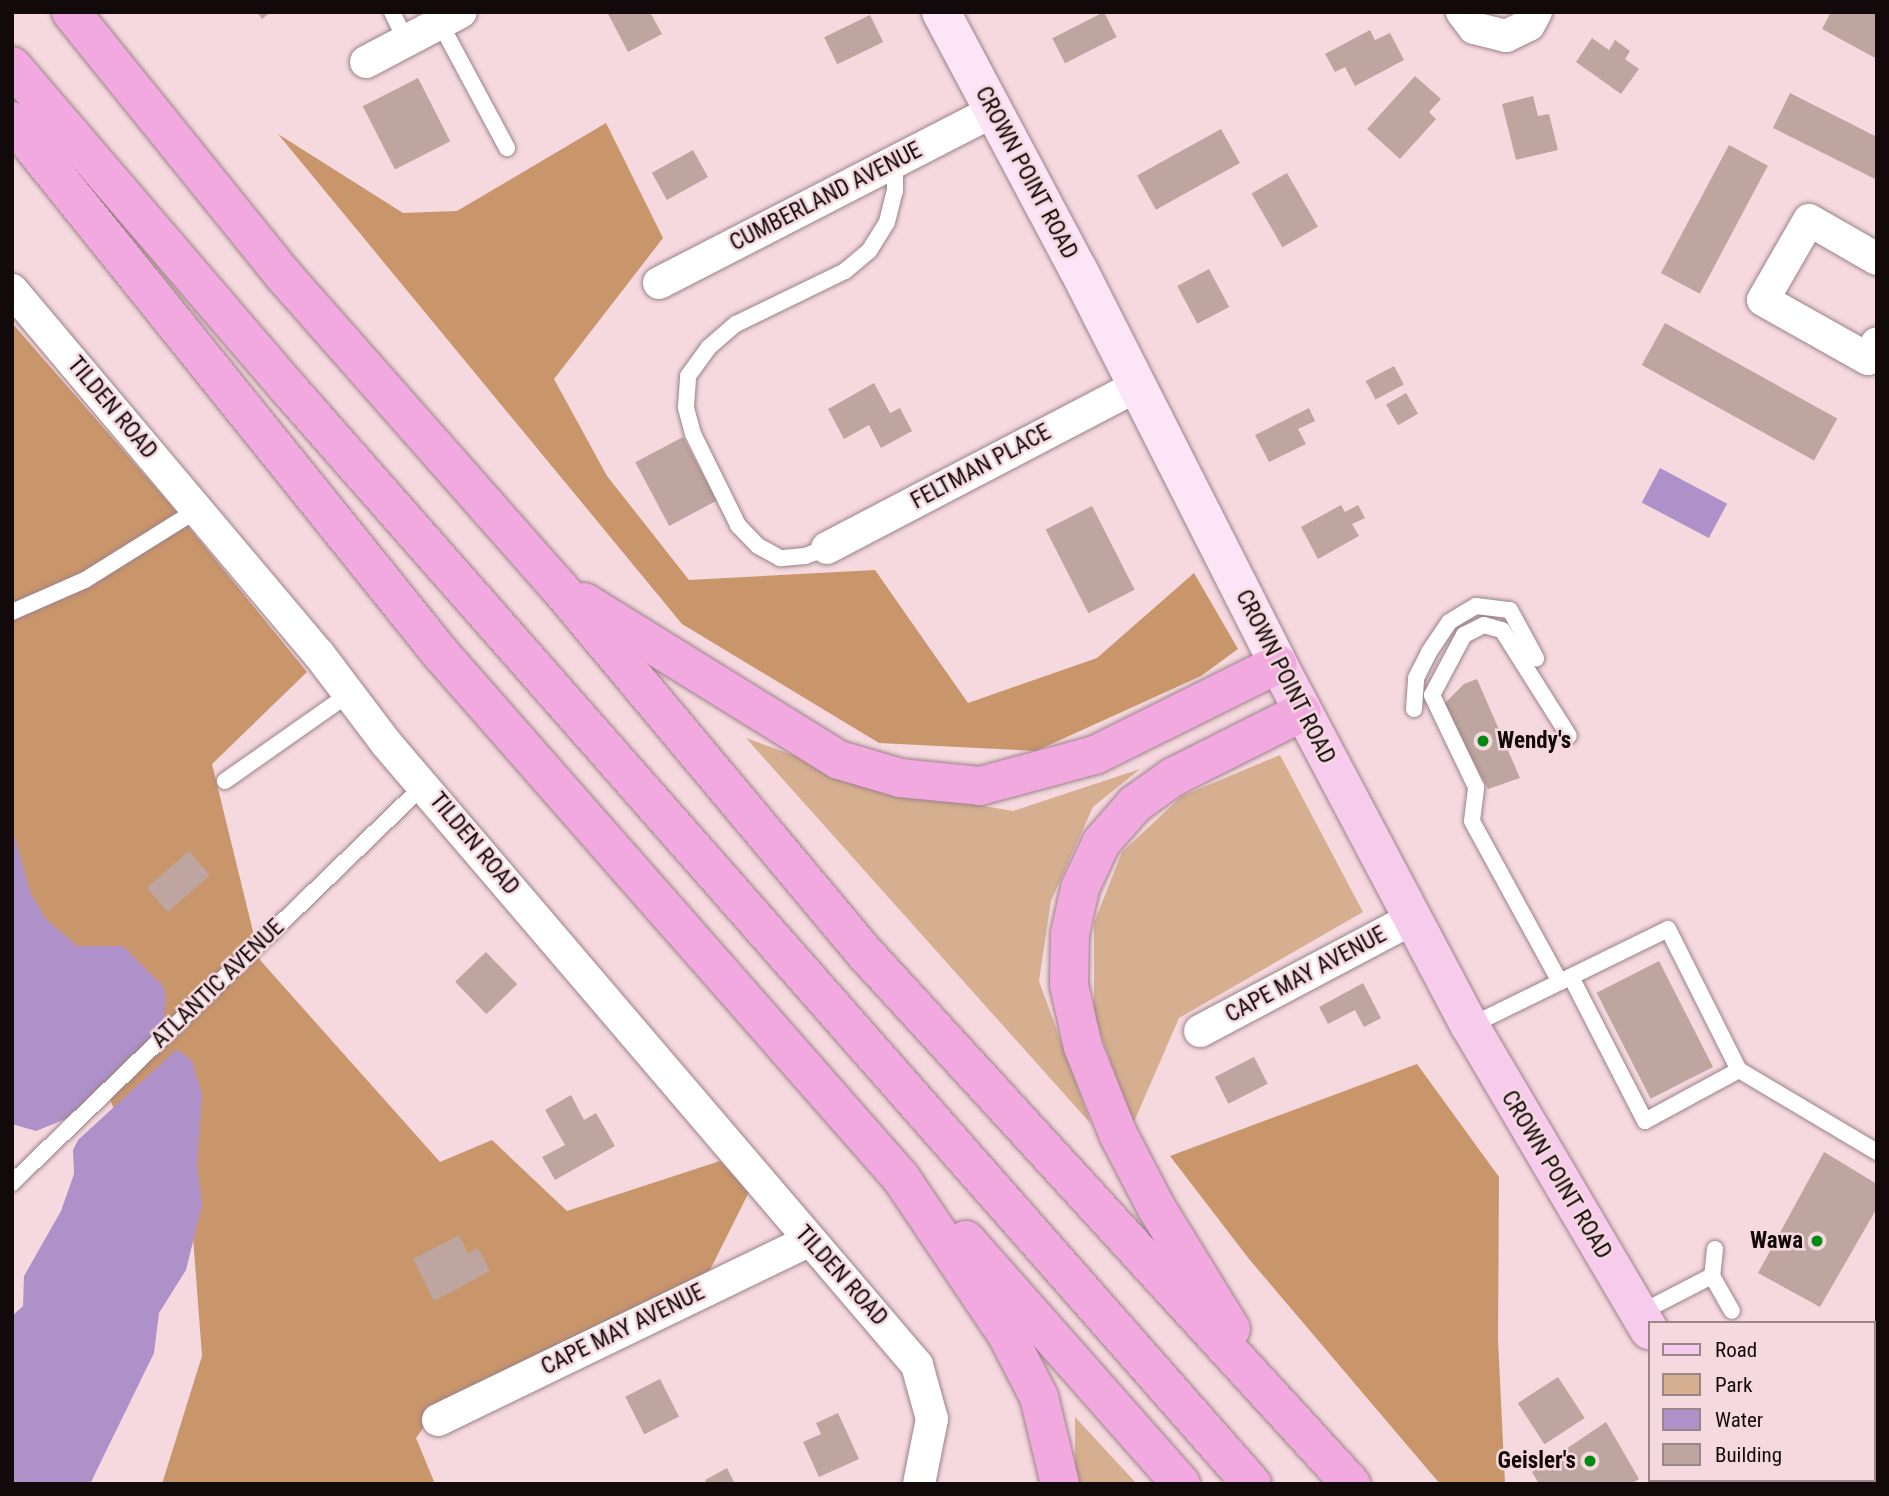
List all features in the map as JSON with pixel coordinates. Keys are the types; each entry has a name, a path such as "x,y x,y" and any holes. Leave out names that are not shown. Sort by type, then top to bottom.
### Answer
{"highway":[{"path":"71,12 285,277 557,584 863,951 1351,1484"},
{"path":"12,66 288,388 1252,1484"},
{"path":"12,121 441,653 901,1178 970,1244 1181,1484"},
{"path":"557,584 839,760 900,778 980,786 1046,771 1095,755 1278,664"},
{"path":"1289,1419 1156,1208 1118,1134 1083,1046 1069,985 1070,934 1080,888 1101,843 1135,804 1173,776 1303,712"},
{"path":"901,1178 1007,1335 1039,1397 1060,1484"}],"main road":[{"name":"CROWN POINT ROAD","path":"941,12 1079,271 1135,387 1303,712 1470,1026 1644,1322"}],"street":[{"path":"1462,12 1474,28 1506,36 1529,25 1536,12"},
{"path":"366,62 450,18"},
{"name":"CUMBERLAND AVENUE","path":"659,283 992,112"},
{"path":"1877,259 1809,220 1763,300 1868,359 1877,343"},
{"name":"TILDEN ROAD","path":"12,290 424,785 808,1241 917,1366 932,1419 929,1450 919,1484"},
{"name":"FELTMAN PLACE","path":"827,548 1135,387"},
{"name":"CAPE MAY AVENUE","path":"1200,1031 1413,918"},
{"name":"CAPE MAY AVENUE","path":"438,1420 808,1241"}],"lane":[{"path":"392,12 406,41"},
{"path":"450,18 507,148"},
{"path":"827,548 805,556 780,558 758,546 738,525 693,434 686,407 688,376 708,348 736,324 845,271 869,251 887,222 895,191 895,162"},
{"path":"12,612 85,580 197,510"},
{"path":"1414,709 1416,678 1429,652 1449,622 1476,606 1510,610 1536,658"},
{"path":"1569,736 1502,630 1484,625 1464,635 1432,695 1476,787 1472,821 1645,1121 1740,1070"},
{"path":"225,781 350,694"},
{"name":"ATLANTIC AVENUE","path":"12,1183 424,785"},
{"path":"1470,1026 1668,929 1740,1070 1877,1152"},
{"path":"1715,1249 1712,1276 1732,1311"},
{"path":"1644,1322 1712,1276"}],"green space":[{"path":"746,738 889,790 1013,811 1140,769 1093,807 1051,901 1039,981 1091,1124"},
{"path":"1280,755 1363,912 1179,1018 1133,1124 1094,1016 1094,923 1122,852 1182,796"},
{"path":"1075,1417 1137,1484 1075,1484"}],"shaded area":[{"path":"606,123 663,238 554,379 607,476 689,580 875,570 968,703 1097,658 1194,573 1238,649 1201,676 1036,751 879,743 682,624 278,134 403,213 457,211"},
{"path":"12,323 170,504 307,672 212,764 260,960 440,1162 492,1140 567,1211 720,1161 749,1192 704,1282 442,1402 416,1438 435,1484 162,1484 202,1356 179,1051 121,1128 107,1091 12,1112"},
{"path":"1417,1064 1499,1177 1498,1340 1505,1484 1440,1484 1249,1259 1170,1156"}],"water":[{"path":"1660,468 1727,504 1709,538 1642,502"},
{"path":"12,827 30,892 45,918 77,946 123,946 163,986 166,997 164,1019 153,1038 68,1118 36,1131 12,1124"},
{"path":"177,1049 192,1061 202,1094 197,1164 202,1205 186,1270 159,1313 154,1353 90,1484 12,1484 12,1316 23,1306 24,1276 61,1211 74,1174 73,1150 78,1140"}],"building":[{"path":"257,12 271,12 262,19"},
{"path":"607,12 650,12 662,34 628,52"},
{"path":"1104,12 1117,37 1065,63 1052,38"},
{"path":"1831,12 1877,12 1877,59 1822,29"},
{"path":"870,15 883,42 837,64 824,37"},
{"path":"1370,30 1375,40 1390,33 1404,60 1355,86 1345,67 1335,72 1325,54"},
{"path":"1592,38 1609,50 1615,40 1630,51 1625,59 1639,69 1621,94 1576,62"},
{"path":"1415,76 1441,99 1429,112 1436,119 1400,159 1367,129"},
{"path":"418,78 450,141 395,169 363,106"},
{"path":"1790,93 1877,137 1877,180 1773,128"},
{"path":"1533,96 1538,116 1549,114 1558,150 1516,160 1502,104"},
{"path":"1221,129 1240,163 1156,210 1137,176"},
{"path":"1729,145 1768,166 1700,294 1661,273"},
{"path":"693,150 708,177 667,200 652,173"},
{"path":"1287,173 1318,227 1282,247 1251,194"},
{"path":"1209,269 1229,307 1197,324 1177,286"},
{"path":"1665,323 1837,419 1814,460 1642,365"},
{"path":"1394,366 1404,385 1376,400 1366,381"},
{"path":"874,383 890,413 900,408 912,431 881,448 869,425 844,439 828,409"},
{"path":"1406,393 1418,414 1398,425 1386,404"},
{"path":"1309,408 1315,421 1298,429 1306,444 1269,462 1255,435"},
{"path":"683,437 717,501 669,526 635,462"},
{"path":"1341,505 1345,512 1358,505 1365,518 1352,524 1359,536 1318,559 1301,527"},
{"path":"1092,506 1135,590 1088,613 1046,530"},
{"name":"Wendy's","path":"1477,679 1520,778 1488,789 1443,705 1464,684"},
{"path":"189,851 210,875 168,912 147,888"},
{"path":"486,952 517,984 486,1014 455,982"},
{"path":"1659,961 1713,1067 1651,1099 1597,993"},
{"path":"1363,983 1381,1018 1364,1027 1355,1010 1328,1024 1319,1007"},
{"path":"1254,1057 1268,1084 1228,1104 1215,1077"},
{"path":"571,1095 584,1120 596,1113 615,1146 555,1180 542,1157 565,1145 545,1110"},
{"name":"Wawa","path":"1824,1152 1877,1184 1877,1208 1820,1307 1758,1273"},
{"path":"459,1235 468,1253 478,1248 490,1271 434,1301 413,1259"},
{"path":"1558,1377 1585,1418 1544,1444 1518,1403"},
{"path":"660,1379 679,1416 644,1434 625,1397"},
{"path":"838,1413 859,1459 819,1477 803,1442 821,1434 816,1423"},
{"name":"Geisler's","path":"1606,1422 1639,1479 1631,1484 1539,1484 1532,1472"},
{"path":"727,1468 735,1484 707,1484 705,1480"}],"place":[{"name":"Wendy's","path":"1483,741"},
{"name":"Wawa","path":"1817,1241"},
{"name":"Geisler's","path":"1590,1461"}]}
